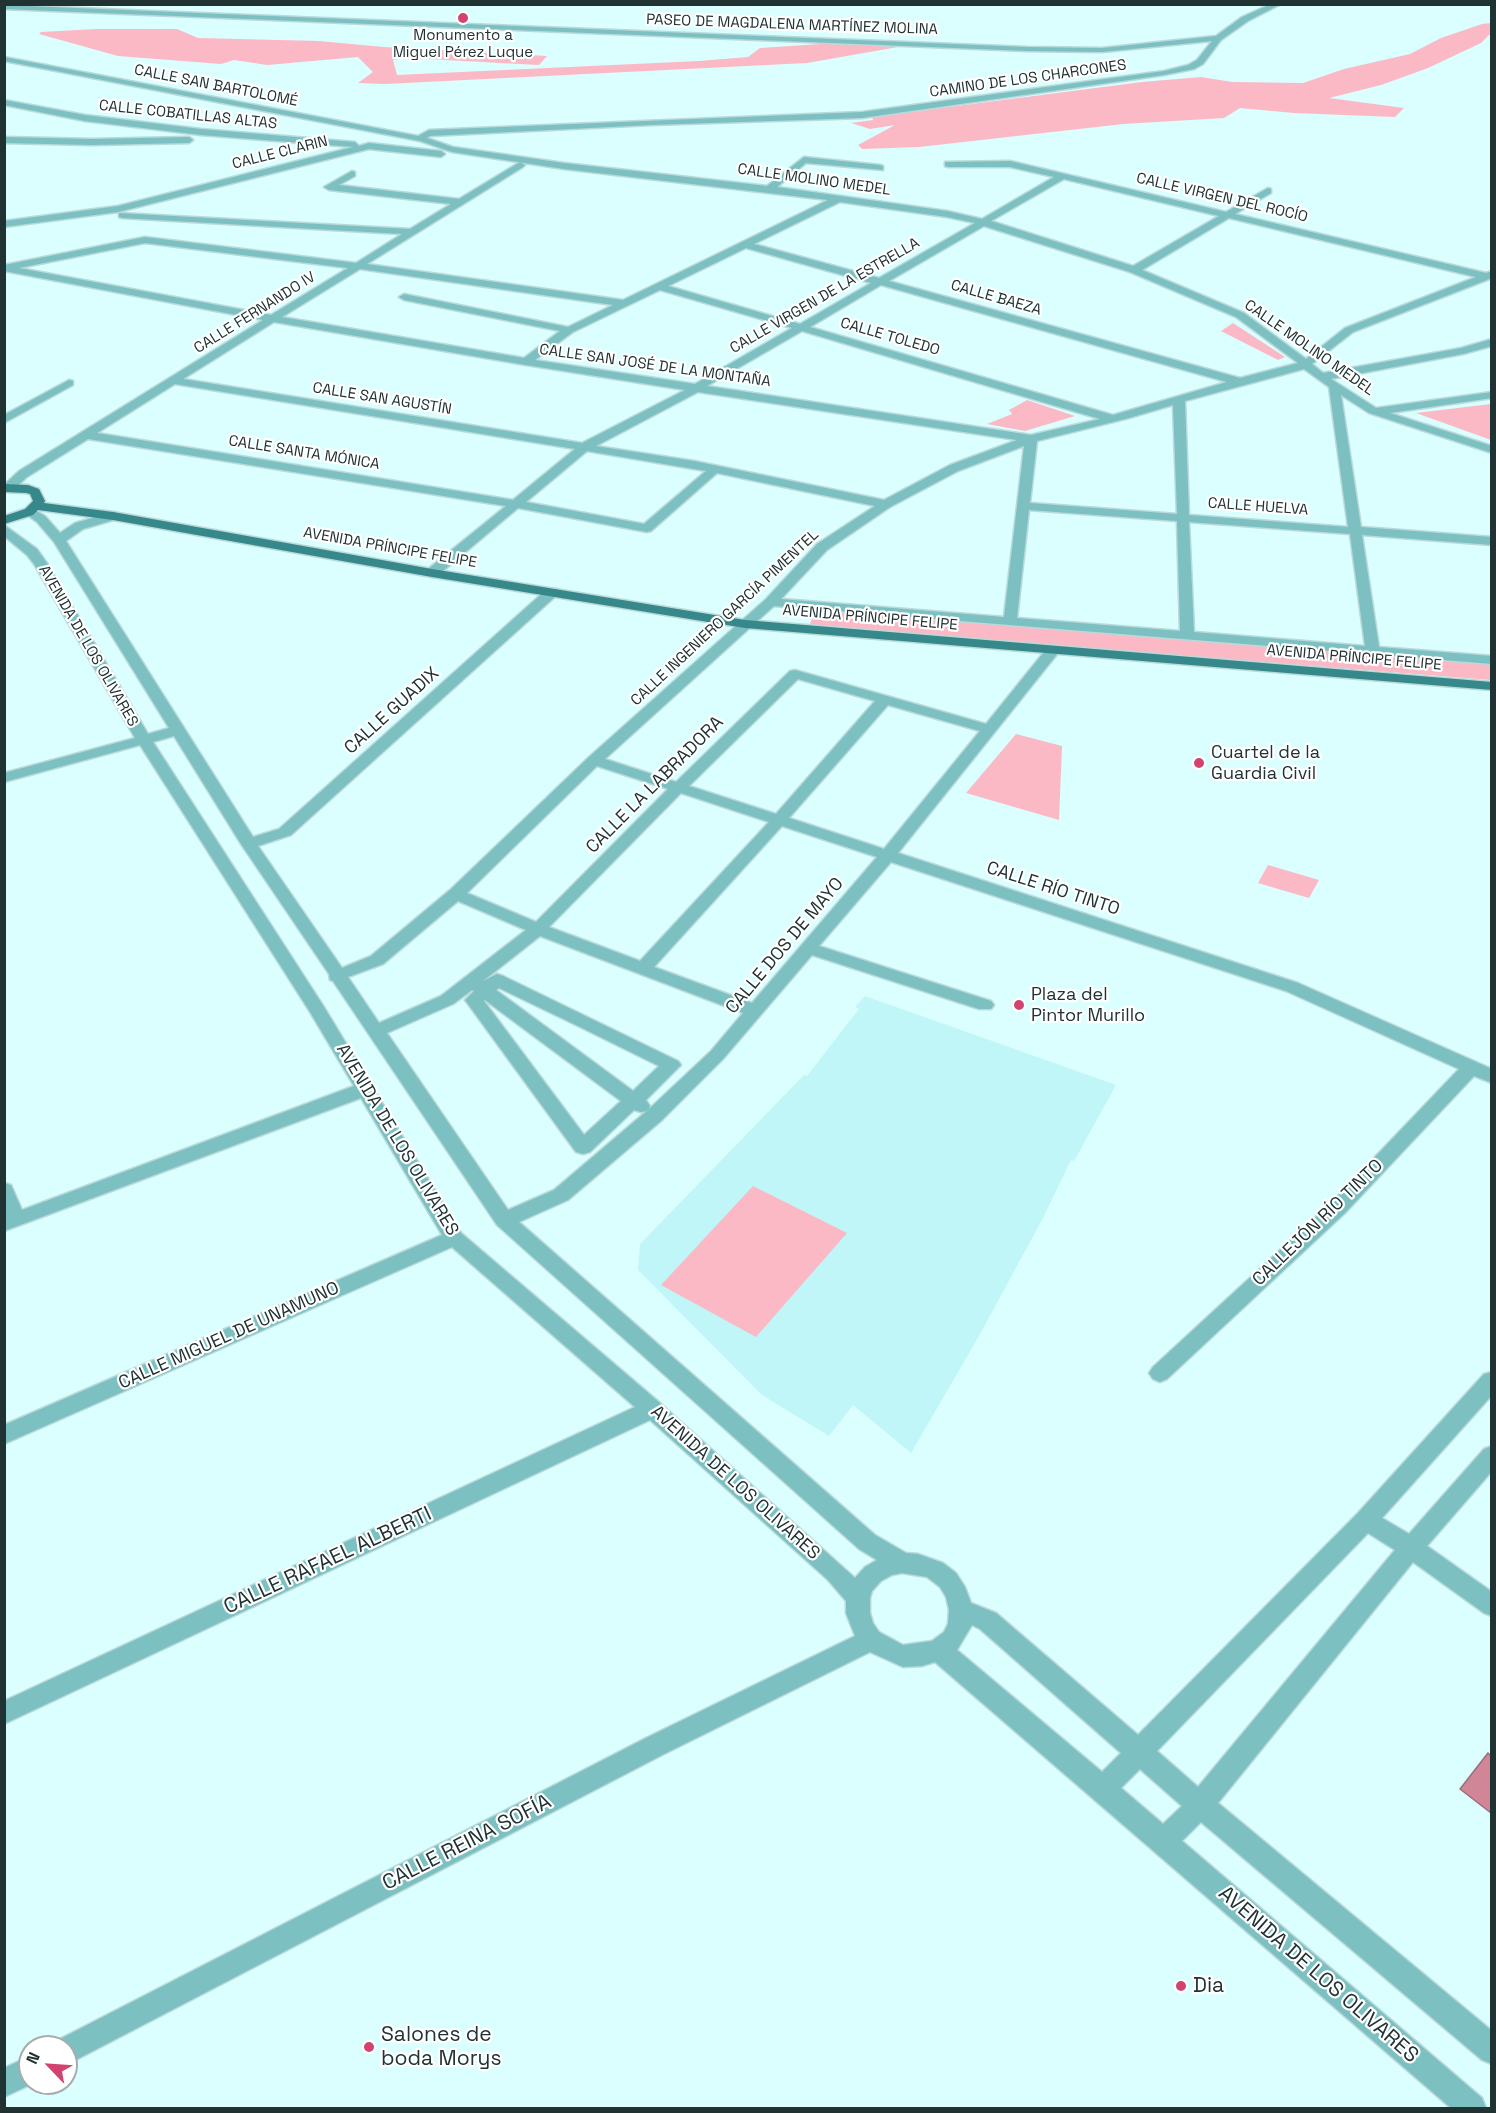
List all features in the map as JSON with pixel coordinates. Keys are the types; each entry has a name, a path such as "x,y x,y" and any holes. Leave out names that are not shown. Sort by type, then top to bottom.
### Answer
{"main road":[{"path":"4,520 33,509 39,501 34,492 7,488"},
{"name":"AVENIDA PRÍNCIPE FELIPE","path":"33,509 113,516 432,573 745,624 1491,686"}],"street":[{"name":"CAMINO DE LOS CHARCONES","path":"422,139 423,135 429,133 862,115 1164,73 1191,67 1200,62 1218,38 1245,19 1278,4"},
{"name":"PASEO DE MAGDALENA MARTÍNEZ MOLINA","path":"4,7 1027,49 1102,50 1218,38"},
{"name":"CALLE SAN BARTOLOMÉ","path":"4,59 422,139"},
{"name":"CALLE COBATILLAS ALTAS","path":"4,102 85,118 201,132 369,146"},
{"path":"4,140 92,142 280,139"},
{"name":"CALLE MOLINO MEDEL","path":"422,139 452,150 564,166 769,189 939,213 983,222 1134,270 1240,315 1276,339 1321,377 1373,411 1491,450"},
{"name":"CALLE CLARIN","path":"4,224 120,212 369,146 520,165 556,168 564,166"},
{"path":"769,189 804,160 880,168"},
{"name":"CALLE VIRGEN DEL ROCÍO","path":"948,164 1010,164 1489,275"},
{"name":"CALLE FERNANDO IV","path":"7,488 23,474 520,165"},
{"path":"318,194 352,174"},
{"name":"CALLE VIRGEN DE LA ESTRELLA","path":"432,573 586,446 698,387 1063,176"},
{"path":"329,188 461,202"},
{"path":"1134,270 1268,191"},
{"path":"526,362 569,330 838,199"},
{"path":"120,212 129,223"},
{"path":"120,212 412,232"},
{"path":"137,232 145,240"},
{"path":"4,268 145,240 359,266 624,303"},
{"name":"CALLE BAEZA","path":"744,244 1239,382"},
{"name":"CALLE SAN JOSÉ DE LA MONTAÑA","path":"4,268 274,319 526,362 1031,440"},
{"path":"1305,365 1348,330 1489,275"},
{"name":"CALLE TOLEDO","path":"658,286 1112,418"},
{"path":"404,297 569,330"},
{"path":"1321,377 1463,351 1491,342"},
{"name":"CALLE INGENIERO GARCÍA PIMENTEL","path":"336,976 377,960 456,894 594,760 771,602 822,547 886,504 954,468 1031,440 1305,365"},
{"name":"CALLE SAN AGUSTÍN","path":"174,381 586,446 715,469 886,504"},
{"path":"4,420 69,383"},
{"path":"1334,386 1373,650"},
{"path":"1373,411 1491,395"},
{"path":"1179,399 1187,635"},
{"name":"CALLE SANTA MÓNICA","path":"87,435 516,504 647,528 715,469"},
{"path":"1010,621 1031,440"},
{"name":"CALLE HUELVA","path":"1022,506 1491,541"},
{"name":"AVENIDA DE LOS OLIVARES","path":"33,509 58,540 176,731 336,976 504,1220 867,1542 902,1563 918,1564 935,1570 948,1581 957,1594 961,1610"},
{"name":"AVENIDA DE LOS OLIVARES","path":"58,540 80,526 113,516"},
{"name":"AVENIDA DE LOS OLIVARES","path":"4,529 32,552 40,563 144,740 365,1089 454,1238 652,1409 836,1573 858,1598"},
{"name":"CALLE GUADIX","path":"249,844 285,832 552,592"},
{"name":"AVENIDA PRÍNCIPE FELIPE","path":"771,602 1491,660"},
{"name":"CALLE DOS DE MAYO","path":"504,1220 561,1195 655,1115 717,1055 888,855 1053,650"},
{"name":"CALLE LA LABRADORA","path":"376,1031 479,986 795,674 988,729"},
{"path":"643,968 778,821 884,700"},
{"name":"AVENIDA DE LOS OLIVARES","path":"144,740 176,731"},
{"path":"4,778 144,740"},
{"name":"CALLE RÍO TINTO","path":"594,760 1292,987 1491,1077"},
{"path":"456,894 538,929 755,1011"},
{"path":"808,948 985,1005"},
{"path":"497,980 672,1065 583,1147 474,1000 479,986 497,980"},
{"path":"479,986 655,1115"},
{"name":"CALLEJÓN RÍO TINTO","path":"1161,1373 1338,1208 1471,1068"},
{"path":"4,1190 10,1222 365,1089"},
{"name":"CALLE MIGUEL DE UNAMUNO","path":"4,1435 454,1238"},
{"path":"1103,1789 1366,1520 1491,1380"},
{"name":"CALLE RAFAEL ALBERTI","path":"4,1713 652,1409"},
{"path":"1163,1842 1200,1805 1411,1548 1491,1455"},
{"path":"1366,1520 1411,1548 1491,1606"},
{"path":"902,1563 886,1566 873,1574 863,1585 858,1598 858,1613 862,1627 871,1640 886,1650 903,1656 922,1656 939,1650 951,1640 960,1625 961,1610 988,1621 1200,1805 1491,2050"},
{"name":"CALLE REINA SOFÍA","path":"78,2045 655,1746 871,1640"},
{"name":"AVENIDA DE LOS OLIVARES","path":"939,1650 1472,2109"},
{"path":"4,2083 18,2076"}],"shaded area":[{"path":"1491,23 1491,33 1481,43 1428,68 1381,85 1329,98 1404,108 1395,117 1294,113 1240,108 1224,118 1123,124 919,147 862,149 858,145 895,125 870,129 851,123 873,120 872,117 1142,82 1201,77 1232,82 1303,83 1344,69 1410,54 1441,38"},
{"path":"177,29 198,38 319,41 547,56 539,65 407,58 393,60 397,75 699,61 748,57 760,48 836,43 915,44 807,63 385,84 358,83 373,72 358,57 267,65 234,60 221,64 118,56 39,34 41,32"},
{"path":"1233,323 1285,357 1278,360 1221,331"},
{"path":"1027,400 1075,416 1025,431 987,424 1012,414 1009,410"},
{"path":"1491,404 1491,440 1416,413"},
{"path":"816,609 1491,661 1491,680 809,626"},
{"path":"1016,734 1062,746 1059,820 966,793"},
{"path":"1268,865 1319,880 1309,898 1258,883"},
{"path":"865,996 1116,1085 1074,1161 1071,1160 1043,1218 979,1336 911,1453 853,1405 829,1436 762,1395 638,1270 640,1244 804,1075 807,1076 859,1009 855,1007"},
{"path":"753,1186 847,1233 756,1337 661,1285"},
{"path":"1488,1753 1491,1756 1491,1813 1460,1789"}],"place":[{"name":"Monumento a Miguel Pérez Luque","path":"463,18"},
{"name":"Cuartel de la Guardia Civil","path":"1199,763"},
{"name":"Plaza del Pintor Murillo","path":"1019,1005"},
{"name":"Dia","path":"1181,1986"},
{"name":"Salones de boda Morys","path":"369,2047"}]}
